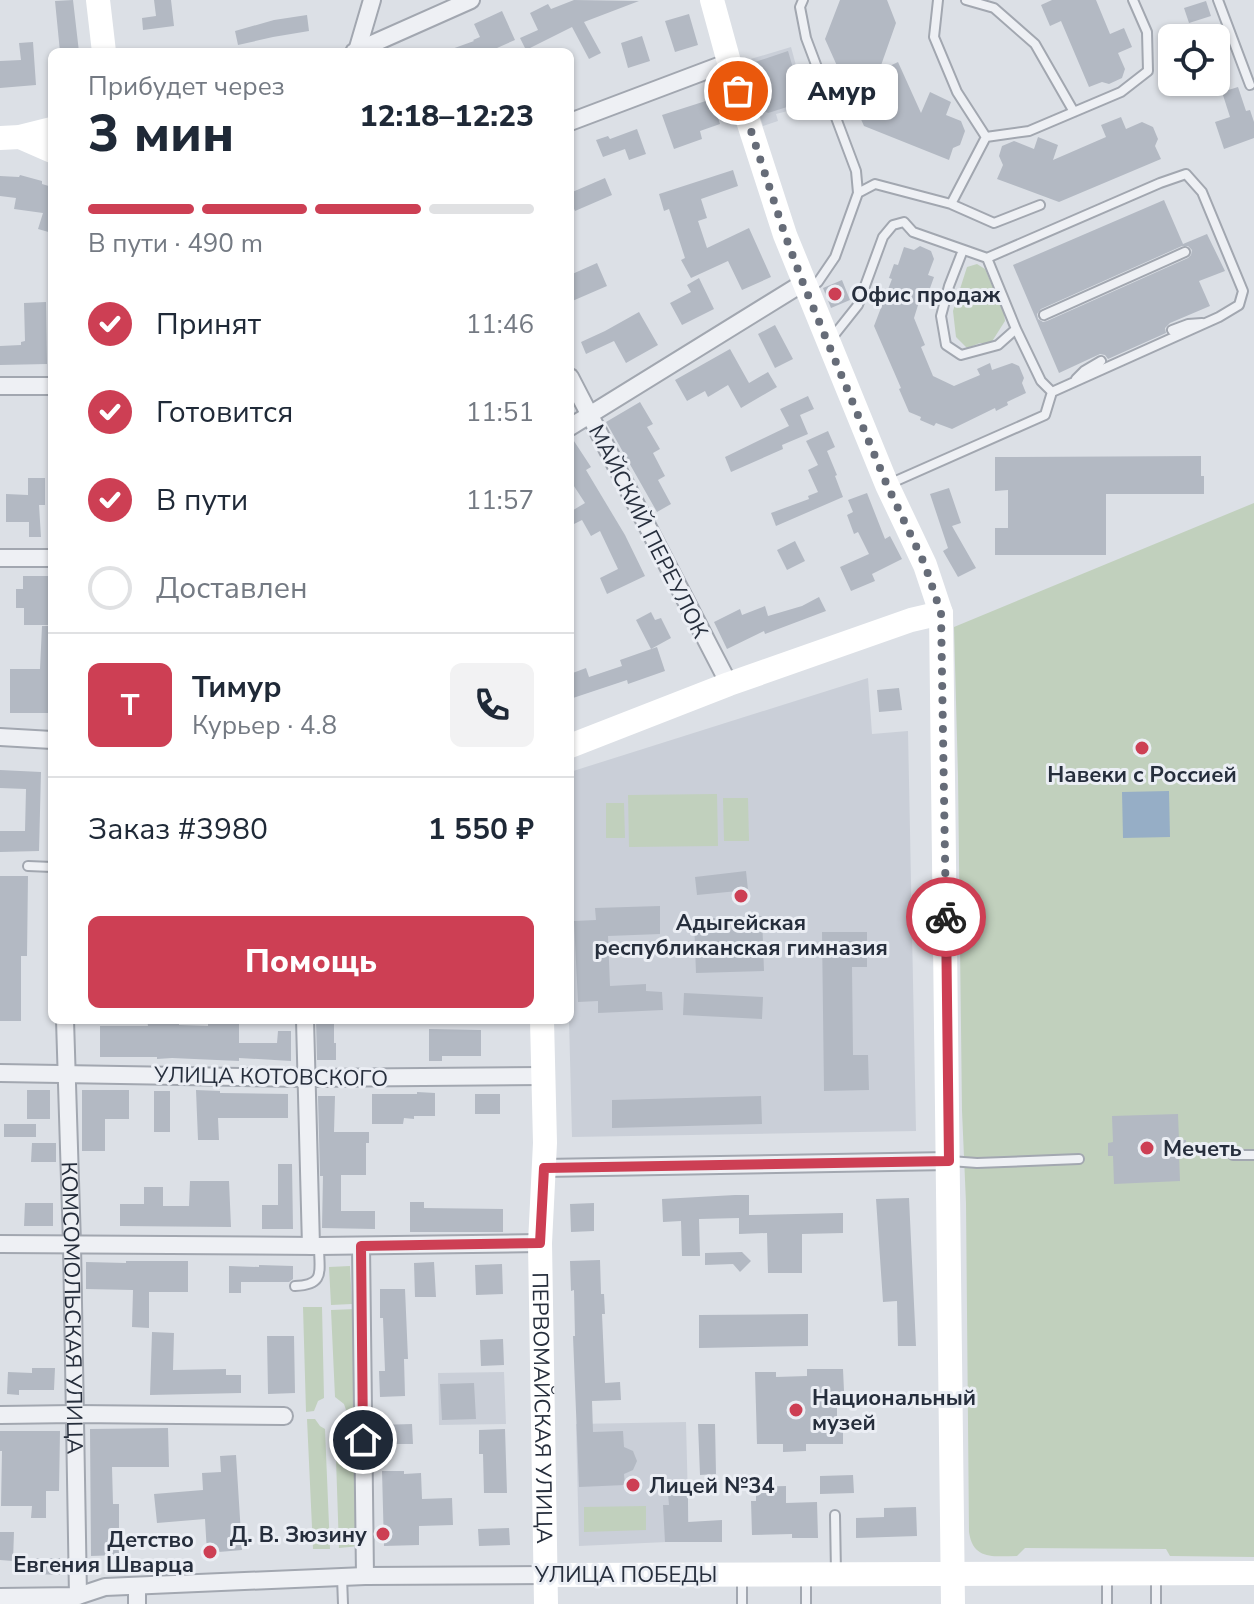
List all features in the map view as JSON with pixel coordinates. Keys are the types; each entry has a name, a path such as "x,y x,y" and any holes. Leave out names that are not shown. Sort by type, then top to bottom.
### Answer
{"street":[{"path":"98,0 104,48"},
{"path":"356,48 372,0"},
{"path":"364,48 471,0"},
{"path":"712,0 785,235 887,485 925,565 941,613 953,1604"},
{"path":"574,120 729,62"},
{"path":"10,138 48,130"},
{"path":"10,138 48,150"},
{"path":"574,424 805,287"},
{"name":"МАЙСКИЙ ПЕРЕУЛОК","path":"574,385 729,684"},
{"path":"0,386 48,386"},
{"path":"0,558 48,558"},
{"path":"574,744 729,684 911,620 941,613"},
{"path":"0,737 48,740"},
{"name":"КОМСОМОЛЬСКАЯ УЛИЦА","path":"65,1024 78,1596"},
{"path":"305,1024 315,1246"},
{"name":"ПЕРВОМАЙСКАЯ УЛИЦА","path":"542,1024 545,1143 540,1243 546,1604"},
{"name":"УЛИЦА КОТОВСКОГО","path":"0,1073 307,1078 543,1076"},
{"path":"544,1168 949,1161"},
{"path":"0,1244 361,1246 540,1243"},
{"path":"361,1246 365,1576"},
{"path":"0,1415 284,1416"},
{"name":"УЛИЦА ПОБЕДЫ","path":"0,1597 78,1596 105,1587 365,1576 1254,1573"},
{"path":"137,1586 137,1604"}],"lane":[{"path":"803,0 800,7 806,38 856,171 858,193 835,257 818,282 805,287"},
{"path":"938,0 934,37 957,92 986,137"},
{"path":"966,0 994,8 1035,44 1074,112"},
{"path":"986,137 1029,131 1121,92 1148,71 1147,32 1133,0"},
{"path":"1218,0 1250,85"},
{"path":"951,204 986,137"},
{"path":"828,343 858,305 883,237 893,225 904,222 913,232 987,258 1186,174 1202,192 1221,237 1243,291 1239,305 1207,323 1052,392 1045,415 887,485"},
{"path":"858,193 875,184 951,204 994,223 1040,205"},
{"path":"1210,242 1221,237"},
{"path":"963,250 941,316 946,345 961,355 998,345 1016,329"},
{"path":"1044,315 1185,252"},
{"path":"987,258 1041,381 1052,392"},
{"path":"1172,330 1188,324 1207,323"},
{"path":"1073,382 1101,361"},
{"path":"28,866 48,867"},
{"path":"1233,1155 1254,1155"},
{"path":"949,1161 977,1163 1079,1159"},
{"path":"295,1286 313,1284 318,1280 320,1271 315,1246"},
{"path":"835,1515 836,1574"},
{"path":"1107,1573 1107,1604"},
{"path":"1156,1573 1156,1604"},
{"path":"742,1574 742,1604"},
{"path":"805,1574 806,1604"},
{"path":"341,1577 343,1604"}],"shaded area":[{"path":"791,47 807,106 776,114 778,121 763,126 744,61"},
{"name":"Адыгейская республиканская гимназия","path":"868,678 872,734 908,731 916,1131 572,1137 569,1024 574,1024 574,771"},
{"path":"504,1372 506,1424 439,1425 438,1373"},
{"name":"Лицей №34","path":"686,1422 689,1541 579,1546 576,1424"}],"green space":[{"path":"977,264 985,269 1005,321 991,343 967,348 956,337 953,311 967,267"},
{"path":"1254,503 1254,1557 1170,1556 1166,1549 1025,1548 1017,1556 986,1555 975,1548 969,1532 966,1203 954,627"},
{"path":"717,794 718,846 629,847 628,795"},
{"path":"723,798 748,798 749,841 724,841"},
{"path":"606,803 624,803 625,838 606,838"},
{"path":"350,1266 352,1304 331,1305 329,1267"},
{"path":"303,1307 322,1307 324,1398 318,1401 314,1411 306,1412"},
{"path":"356,1309 358,1409 346,1410 335,1397 331,1310"},
{"path":"358,1417 360,1546 339,1548 335,1429 346,1418"},
{"path":"307,1419 315,1419 325,1429 330,1549 313,1549"},
{"path":"646,1506 646,1530 584,1532 584,1507"}],"water":[{"path":"1169,791 1170,837 1123,838 1122,792"}],"building":[{"path":"73,0 79,48 60,48 55,1"},
{"path":"154,0 171,0 174,26 143,30 142,18 156,16"},
{"path":"574,0 639,1 584,22 601,53 589,59 572,27 525,48 520,38 538,30 530,13 548,4 551,9"},
{"path":"840,0 887,0 896,23 879,71 898,62 921,113 930,92 951,102 946,115 961,121 965,131 949,160 864,126 825,39"},
{"path":"1052,0 1096,0 1110,34 1124,28 1132,47 1118,53 1125,69 1122,78 1089,87 1061,21 1050,26 1041,5"},
{"path":"1206,1 1211,16 1189,23 1184,8"},
{"path":"502,11 515,40 497,48 455,48 480,37 474,24"},
{"path":"689,14 698,45 675,52 665,21"},
{"path":"307,15 309,31 238,45 235,31"},
{"path":"642,36 650,61 628,68 621,43"},
{"path":"33,42 36,85 0,88 0,61 21,60 19,43"},
{"path":"788,51 803,102 768,113 760,109 753,89 760,79 755,62"},
{"path":"1238,87 1246,111 1250,110 1254,138 1224,149 1215,122 1230,117 1223,96 1230,96 1230,90"},
{"path":"712,99 720,124 700,131 702,139 674,149 662,115"},
{"path":"1121,117 1126,129 1142,122 1153,127 1158,139 1155,146 1161,159 1059,202 997,179 1003,165 999,156 1002,146 1014,141 1034,149 1038,137 1058,145 1053,160 1106,137 1101,125"},
{"path":"637,129 646,154 629,160 625,149 603,157 596,140 608,136 610,139"},
{"path":"733,170 738,186 701,199 707,218 698,221 707,248 749,228 771,277 742,290 728,261 691,278 681,260 685,258 669,209 664,211 659,194"},
{"path":"0,176 42,181 48,186 48,232 38,229 43,213 14,209 16,198 0,196"},
{"path":"605,178 612,195 575,211 574,191"},
{"path":"1164,200 1183,244 1207,234 1225,271 1199,281 1210,306 1170,323 1165,328 1166,333 1108,359 1100,354 1059,373 1013,265","holes":["1188,246 1192,250 1188,258 1047,321 1038,319 1041,309"]},
{"path":"920,246 931,251 934,259 928,275 934,277 929,291 923,289 914,318 933,376 954,386 980,375 977,369 990,363 992,370 1012,363 1019,366 1024,378 1022,383 1026,393 996,411 995,408 952,429 936,423 934,426 909,412 874,326 892,279 889,278 894,264 898,265 904,247 914,250"},
{"path":"597,263 607,286 574,300 574,273"},
{"path":"699,278 714,309 682,325 670,303 691,292 687,285"},
{"name":"Офис продаж","path":"842,280 850,300 831,308 823,288"},
{"path":"46,302 47,364 0,365 0,346 21,345 25,341 24,303"},
{"path":"639,312 658,345 626,363 614,341 586,354 581,342"},
{"path":"775,325 793,359 775,368 758,334"},
{"path":"730,349 749,383 768,372 777,387 741,408 728,385 708,397 705,391 687,401 675,380"},
{"path":"808,396 814,409 800,415 808,434 731,472 725,457 789,426 780,409"},
{"path":"640,402 653,424 647,427 660,449 653,453 665,476 658,480 671,504 657,512 606,422"},
{"path":"828,431 835,447 827,451 843,497 776,526 771,513 809,499 808,496 818,492 808,470 818,465 806,441"},
{"path":"574,441 591,467 586,470 625,535 645,576 607,594 600,578 618,569 600,531 591,536 582,520 574,524 574,510 585,503 574,486"},
{"path":"1201,456 1204,494 1106,494 1106,555 995,555 995,528 1008,528 1008,490 995,491 995,457"},
{"path":"28,478 45,478 45,505 39,505 41,537 29,537 29,522 6,522 6,494 28,495"},
{"path":"949,488 961,523 952,526 976,568 958,577 943,551 948,548 930,494"},
{"path":"867,493 885,539 890,536 902,559 872,574 875,581 851,591 840,567 869,554 858,532 854,534 847,515 853,512 848,500"},
{"path":"795,541 805,561 787,570 777,550"},
{"path":"23,576 48,576 48,625 24,625 24,608 16,608 16,589 23,589"},
{"path":"819,597 826,611 765,634 764,631 727,649 714,622 740,609 742,615 765,606 768,616 802,606"},
{"path":"651,612 655,620 661,618 671,638 651,649 636,620"},
{"path":"42,626 48,626 48,713 10,713 10,669 40,669"},
{"path":"657,647 665,671 574,698 574,672 586,668 589,677 622,666 620,660"},
{"path":"899,688 902,710 879,712 877,690"},
{"path":"0,770 41,772 39,851 0,852 0,831 25,831 26,789 0,788"},
{"path":"746,871 748,890 697,895 695,877"},
{"path":"0,876 28,876 27,956 21,956 21,1021 0,1021"},
{"path":"660,906 660,934 608,936 610,986 646,984 646,991 662,992 663,1010 598,1013 598,1001 578,1002 574,921 596,920 595,908"},
{"path":"762,916 764,971 696,973 694,919"},
{"path":"822,932 867,932 867,967 852,967 853,1055 868,1055 869,1090 824,1091"},
{"path":"684,993 763,997 762,1019 683,1015"},
{"path":"239,1024 239,1043 277,1043 278,1031 291,1031 291,1061 100,1057 100,1026"},
{"path":"316,1024 334,1024 336,1060 317,1060"},
{"path":"429,1029 481,1030 481,1056 442,1056 442,1061 429,1061"},
{"path":"27,1090 50,1090 50,1119 27,1119"},
{"path":"82,1090 129,1090 129,1119 105,1119 105,1151 82,1151"},
{"path":"196,1090 288,1094 288,1118 218,1118 219,1140 198,1140"},
{"path":"154,1091 170,1091 170,1132 154,1132"},
{"path":"435,1093 435,1116 404,1118 403,1124 372,1124 372,1094"},
{"path":"475,1094 500,1094 500,1114 475,1114"},
{"path":"318,1096 335,1096 334,1132 369,1132 366,1175 341,1175 341,1211 375,1211 375,1229 322,1228 323,1176 320,1176"},
{"path":"761,1096 762,1124 612,1128 612,1100"},
{"name":"Мечеть","path":"1178,1114 1179,1140 1186,1140 1186,1154 1179,1154 1180,1181 1114,1184 1113,1156 1108,1156 1108,1143 1113,1142 1112,1116"},
{"path":"4,1124 36,1124 36,1137 4,1137"},
{"path":"32,1143 56,1143 56,1162 31,1162"},
{"path":"278,1164 292,1164 293,1229 262,1229 262,1205 278,1205"},
{"path":"190,1181 229,1181 231,1227 120,1226 120,1204 144,1204 144,1187 163,1187 163,1206 189,1206"},
{"path":"749,1195 749,1215 843,1213 843,1233 802,1234 802,1273 768,1273 767,1233 739,1234 739,1218 699,1219 700,1256 682,1256 681,1221 663,1222 662,1199"},
{"path":"909,1198 916,1346 898,1346 897,1301 883,1302 876,1199"},
{"path":"410,1202 424,1202 424,1208 503,1209 503,1232 410,1232"},
{"path":"25,1203 53,1203 53,1226 24,1226"},
{"path":"594,1203 594,1231 571,1232 570,1204"},
{"path":"742,1252 751,1261 740,1272 733,1264 705,1265 705,1253"},
{"path":"600,1260 605,1314 602,1314 605,1383 620,1382 621,1400 592,1401 593,1432 623,1431 624,1447 633,1451 637,1461 633,1470 624,1474 625,1485 579,1487 574,1290 571,1291 570,1261"},
{"path":"188,1261 188,1292 149,1292 149,1328 132,1327 133,1290 86,1289 86,1262"},
{"path":"434,1262 436,1297 415,1297 414,1263"},
{"path":"502,1264 503,1294 476,1295 475,1265"},
{"path":"229,1266 293,1266 293,1279 289,1282 241,1282 241,1293 229,1293"},
{"path":"380,1289 405,1289 408,1359 404,1359 405,1396 380,1397 379,1371 385,1371"},
{"path":"808,1314 808,1346 699,1348 699,1315"},
{"path":"152,1332 174,1333 173,1370 226,1369 226,1375 241,1375 241,1393 150,1395"},
{"path":"267,1336 294,1336 295,1393 268,1394"},
{"path":"503,1339 504,1365 481,1366 480,1340"},
{"path":"32,1368 55,1368 54,1390 19,1390 19,1395 7,1394 8,1372 32,1373"},
{"path":"807,1369 843,1369 844,1391 837,1392 837,1423 843,1423 843,1444 806,1444 806,1451 783,1452 783,1444 757,1444 755,1372 776,1372 776,1377 807,1376"},
{"path":"474,1383 476,1419 442,1420 440,1384"},
{"path":"412,1424 413,1444 380,1444 379,1425"},
{"path":"698,1424 715,1424 716,1474 700,1475"},
{"path":"168,1428 169,1467 112,1467 113,1504 119,1504 119,1555 91,1556 90,1429"},
{"path":"505,1429 507,1493 484,1493 479,1430"},
{"path":"0,1431 60,1431 59,1491 46,1491 46,1518 31,1518 32,1506 1,1506"},
{"path":"236,1455 242,1550 207,1553 205,1519 157,1523 154,1494 203,1490 202,1473 221,1472 220,1456"},
{"path":"382,1471 421,1473 422,1499 452,1498 453,1525 419,1526 419,1545 384,1546"},
{"path":"853,1475 854,1493 820,1494 820,1476"},
{"path":"786,1486 786,1503 817,1502 818,1538 792,1538 792,1534 752,1535 751,1501 756,1501 756,1487"},
{"path":"688,1493 688,1522 722,1520 722,1542 665,1542 663,1505 669,1505 668,1494"},
{"path":"916,1507 917,1536 856,1538 856,1518 884,1517 884,1508"},
{"path":"509,1528 510,1545 479,1546 478,1529"},
{"path":"0,1532 14,1532 13,1561 0,1560"},
{"path":"36,1558 60,1558 60,1575 36,1574"}],"way so far":[{"path":"738,91 803,283 887,485 925,565 941,613 946,917"}],"place":[{"name":"Амур","path":"738,91"},
{"name":"Офис продаж","path":"835,294"},
{"name":"Навеки с Россией","path":"1142,748"},
{"name":"Адыгейская республиканская гимназия","path":"741,896"},
{"name":"Мечеть","path":"1147,1148"},
{"name":"Национальный музей","path":"796,1410"},
{"name":"Лицей №34","path":"633,1485"},
{"name":"Д. В. Зюзину","path":"383,1534"},
{"name":"Детство Евгения Шварца","path":"210,1552"}],"route":[{"path":"363,1440 361,1246 540,1243 544,1168 949,1161 946,917"}]}
